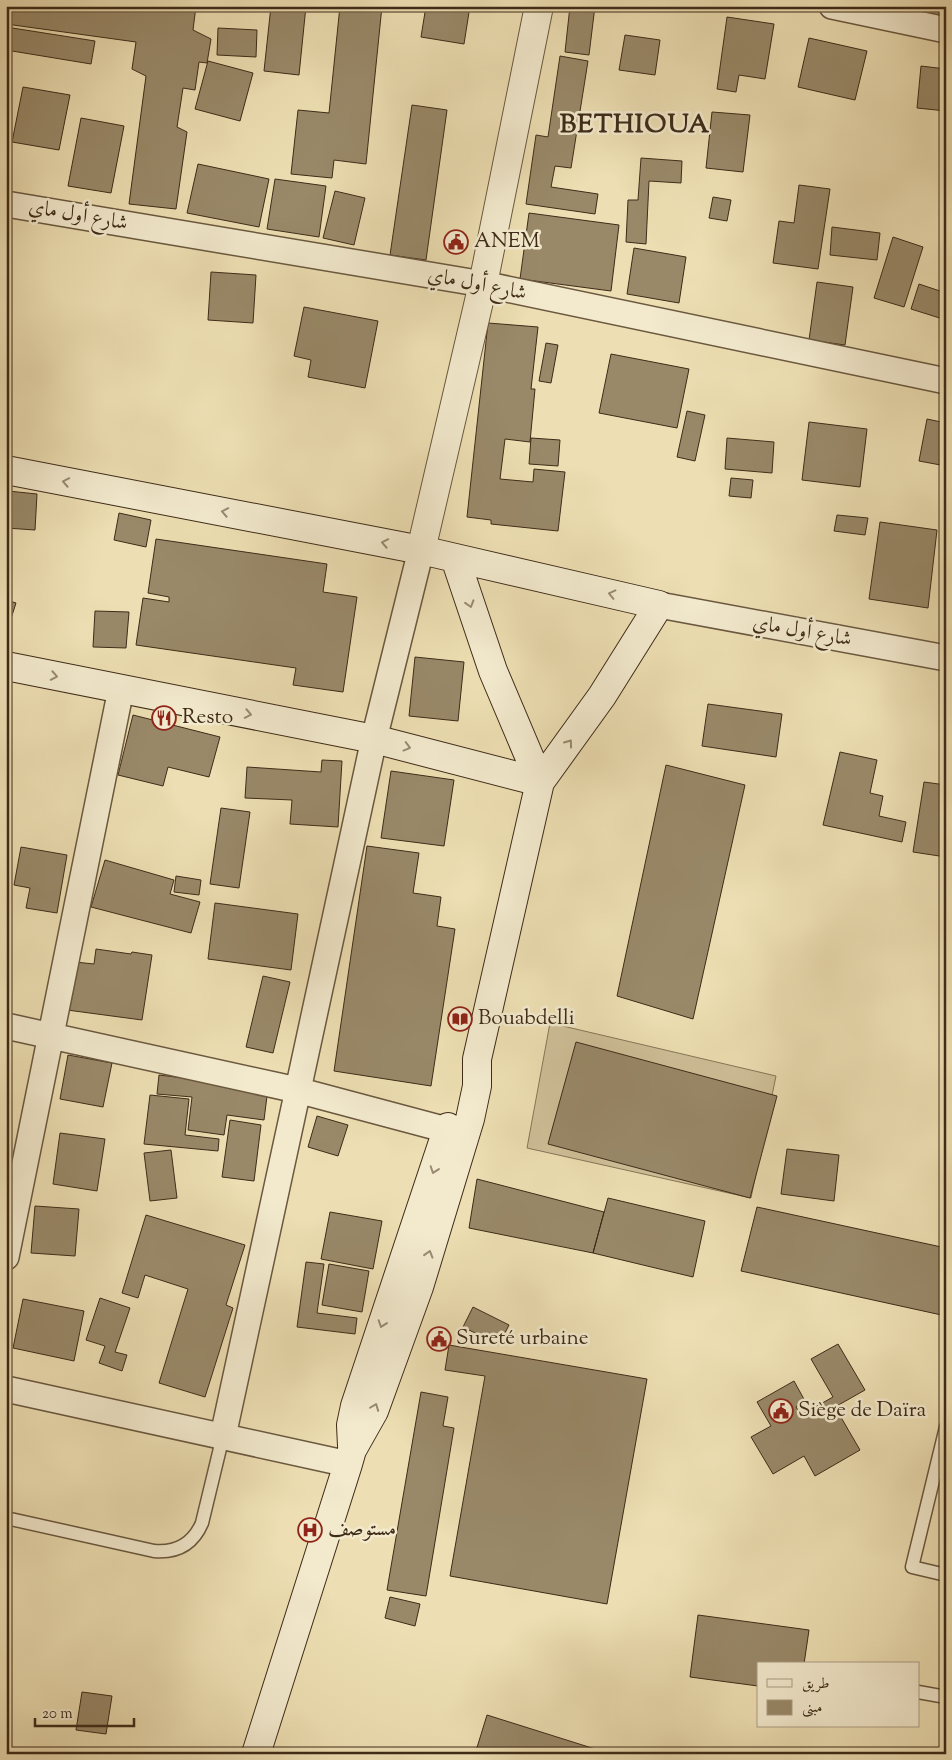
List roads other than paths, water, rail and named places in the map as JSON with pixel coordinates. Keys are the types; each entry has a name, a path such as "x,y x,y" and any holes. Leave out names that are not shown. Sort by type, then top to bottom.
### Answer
{"main road":[{"path":"421,550 483,284 539,6"},
{"path":"6,470 421,550 659,605 602,696 540,782 477,1059 477,1086 470,1119 419,1286 374,1411 350,1457 256,1754"},
{"path":"455,558 493,671 540,782"},
{"path":"6,666 374,739 540,782"},
{"path":"350,1457 351,1425 355,1406 457,1100 477,1059"}],"street":[{"path":"832,6 946,30"},
{"name":"شارع أول ماي","path":"6,204 483,284 946,381"},
{"path":"222,1436 374,739 421,550"},
{"name":"شارع أول ماي","path":"659,605 946,658"},
{"path":"6,1257 121,689"},
{"path":"6,1026 297,1090 447,1130"},
{"path":"6,1389 222,1436 350,1457"}],"lane":[{"path":"946,1427 912,1567 946,1575"},
{"path":"6,1518 154,1551 174,1551 184,1547 192,1540 200,1528 222,1436"},
{"path":"920,1692 946,1697"}],"place":[{"name":"ANEM","path":"456,242"},
{"name":"Resto","path":"164,718"},
{"name":"Bouabdelli","path":"460,1019"},
{"name":"Sureté urbaine","path":"439,1339"},
{"name":"Siège de Daïra","path":"781,1411"},
{"name":"مستوصف","path":"310,1530"}],"district":[{"name":"BETHIOUA","path":"635,125"}]}
